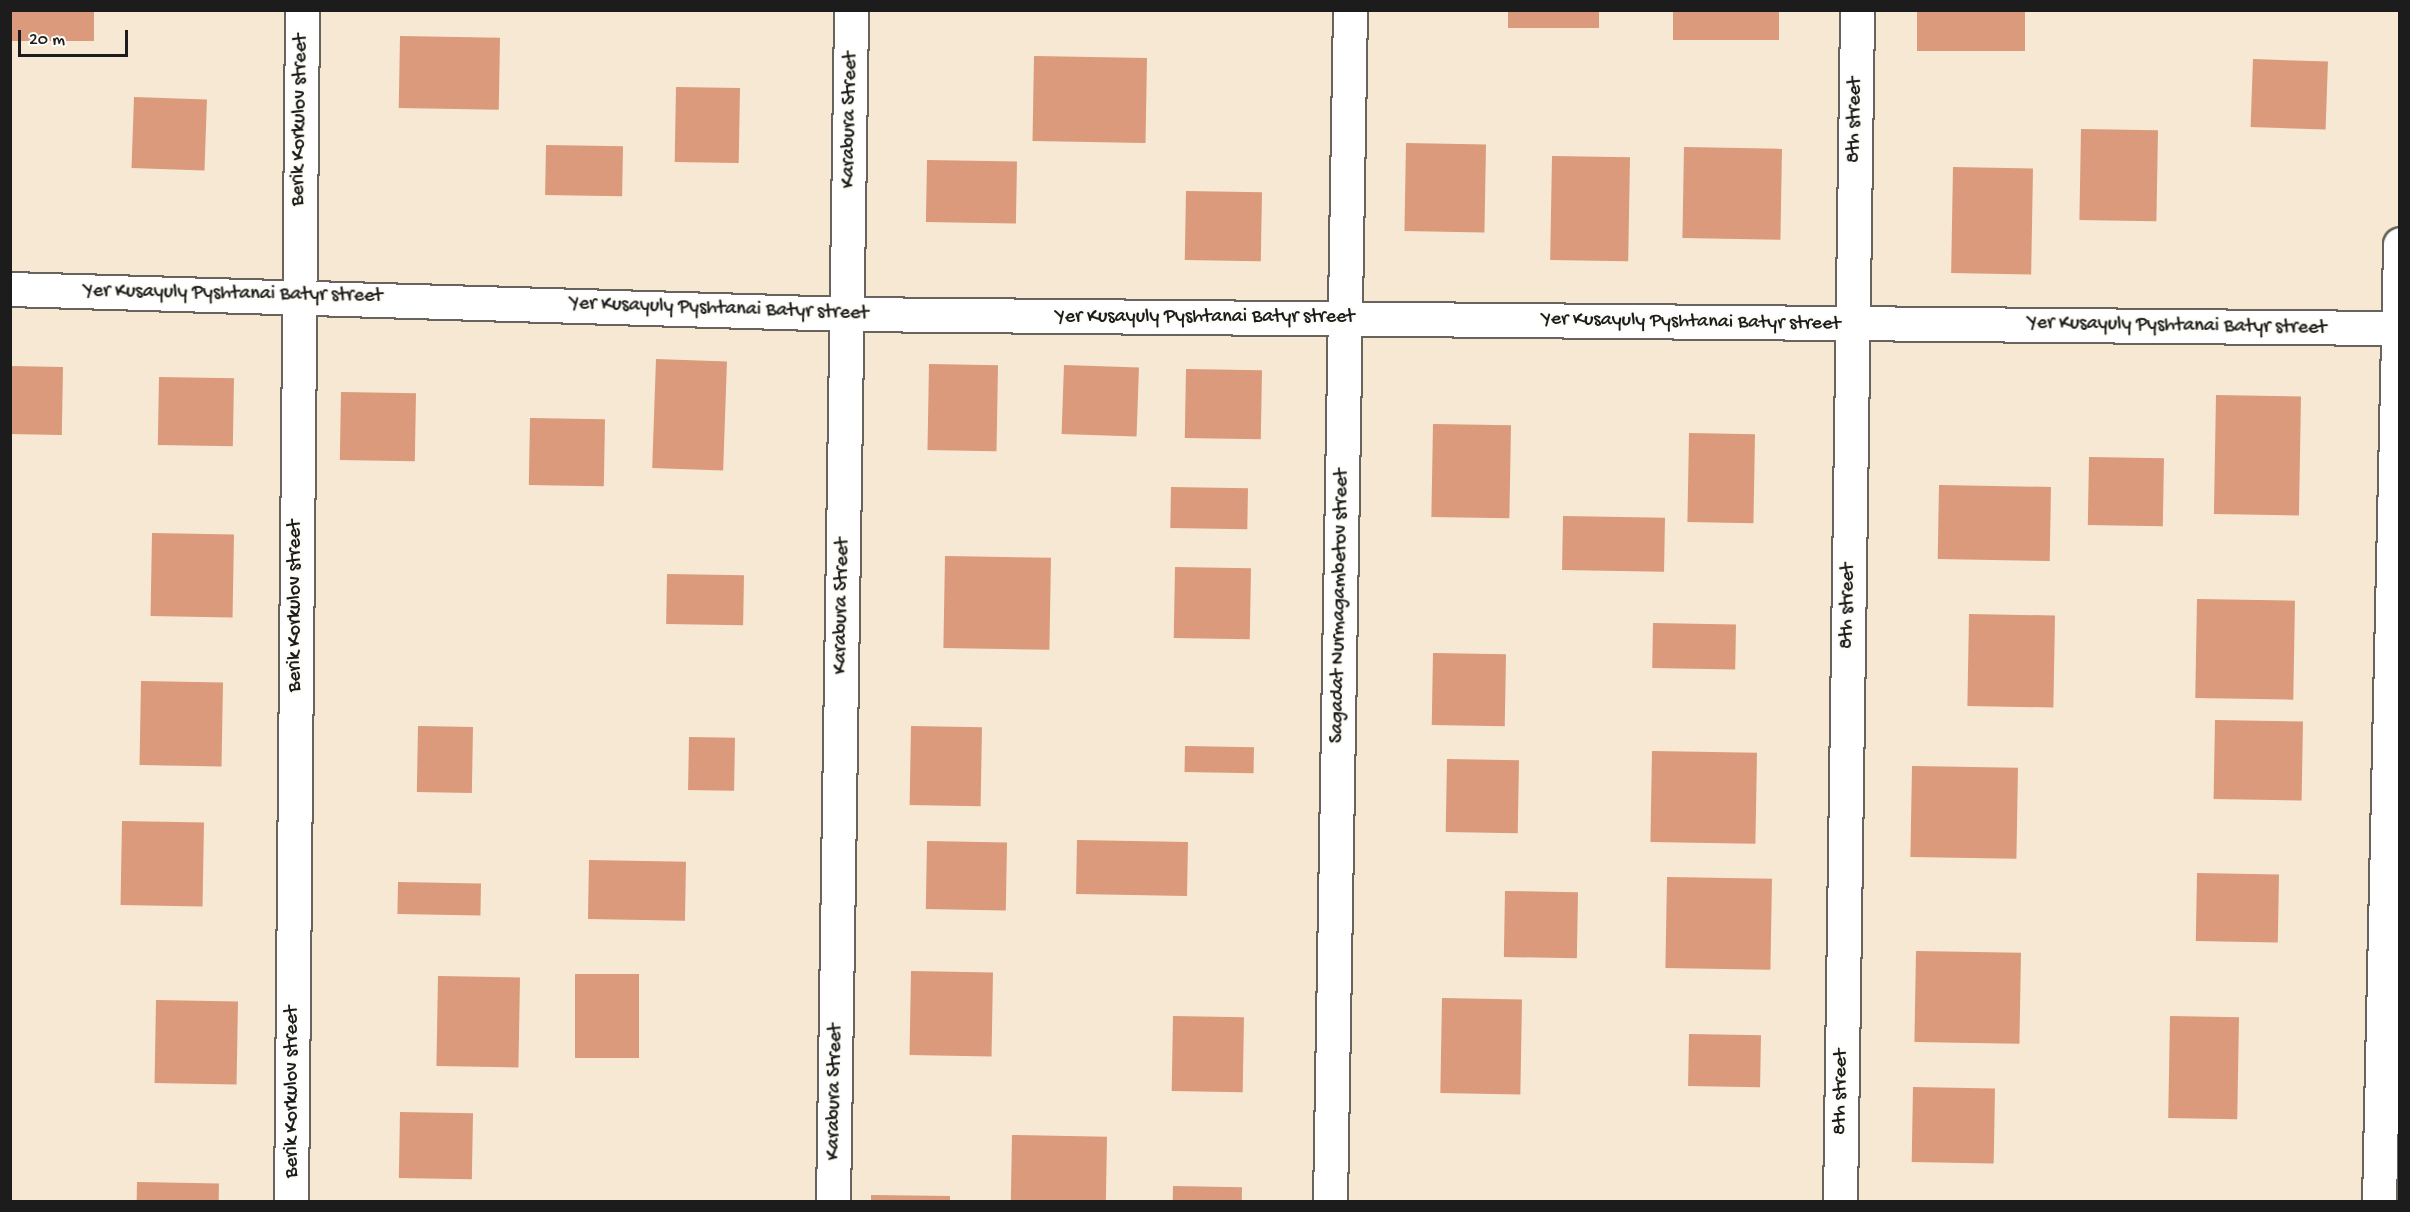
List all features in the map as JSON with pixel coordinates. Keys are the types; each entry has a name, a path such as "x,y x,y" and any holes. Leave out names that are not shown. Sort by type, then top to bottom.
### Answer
{"street":[{"name":"Berik Korkulov street","path":"291,1202 297,294 303,10"},
{"name":"Karabura Street","path":"833,1202 851,10"},
{"name":"Sagadat Nurmagambetov street","path":"1330,1202 1350,10"},
{"name":"8th street","path":"1840,1202 1857,10"},
{"path":"2379,1202 2400,244"},
{"name":"Yer Kusayuly Pyshtanai Batyr street","path":"10,289 297,294 847,314 2399,328"}],"building":[{"path":"10,10 94,10 94,41 10,41"},
{"path":"1508,10 1599,10 1599,28 1508,28"},
{"path":"1673,10 1779,10 1779,40 1673,40"},
{"path":"1917,10 2025,10 2025,51 1917,51"},
{"path":"400,36 500,38 499,110 399,108"},
{"path":"1034,56 1147,58 1145,143 1033,141"},
{"path":"2253,59 2328,62 2326,130 2251,127"},
{"path":"676,87 740,88 739,163 675,162"},
{"path":"134,97 207,100 204,171 132,168"},
{"path":"2081,129 2158,130 2156,221 2079,220"},
{"path":"1406,143 1486,144 1484,232 1404,231"},
{"path":"546,145 623,146 622,196 545,195"},
{"path":"1684,147 1782,149 1780,240 1682,238"},
{"path":"1552,156 1630,157 1628,261 1550,260"},
{"path":"927,160 1017,162 1016,224 926,222"},
{"path":"1953,167 2033,168 2031,274 1951,273"},
{"path":"1186,191 1262,192 1261,261 1185,260"},
{"path":"656,359 727,361 723,470 652,468"},
{"path":"929,364 998,365 996,451 927,450"},
{"path":"1064,365 1139,368 1137,437 1062,434"},
{"path":"10,366 63,367 62,435 10,434"},
{"path":"1186,369 1262,370 1261,439 1185,438"},
{"path":"159,377 234,378 233,446 158,445"},
{"path":"341,392 416,393 415,461 340,460"},
{"path":"2216,395 2301,396 2299,515 2214,514"},
{"path":"530,418 605,419 604,486 529,485"},
{"path":"1433,424 1511,425 1509,518 1431,517"},
{"path":"1689,433 1755,434 1753,523 1687,522"},
{"path":"2089,457 2164,458 2163,526 2088,525"},
{"path":"1939,485 2051,487 2050,561 1938,559"},
{"path":"1171,487 1248,488 1247,529 1170,528"},
{"path":"1563,516 1665,518 1664,572 1562,570"},
{"path":"152,533 234,534 233,617 151,616"},
{"path":"945,556 1051,558 1049,650 943,648"},
{"path":"1175,567 1251,568 1250,639 1174,638"},
{"path":"667,574 744,575 743,625 666,624"},
{"path":"2197,599 2295,601 2293,700 2195,698"},
{"path":"1969,614 2055,616 2053,707 1967,706"},
{"path":"1653,623 1736,624 1735,669 1652,668"},
{"path":"1433,653 1506,654 1505,726 1432,725"},
{"path":"141,681 223,682 222,766 140,765"},
{"path":"2215,720 2303,722 2302,801 2214,799"},
{"path":"418,726 473,727 472,793 417,792"},
{"path":"911,726 982,727 981,806 910,805"},
{"path":"689,737 735,738 734,791 688,790"},
{"path":"1185,746 1254,747 1254,773 1185,772"},
{"path":"1652,751 1757,753 1755,844 1650,842"},
{"path":"1447,759 1519,760 1518,833 1446,832"},
{"path":"1912,766 2018,768 2016,859 1910,857"},
{"path":"122,821 204,822 203,906 121,905"},
{"path":"1077,840 1188,842 1187,896 1076,894"},
{"path":"927,841 1007,842 1006,910 926,909"},
{"path":"589,860 686,862 685,921 588,919"},
{"path":"2197,873 2279,874 2278,942 2196,941"},
{"path":"1667,877 1772,879 1770,970 1665,968"},
{"path":"398,882 481,883 480,915 397,914"},
{"path":"1505,891 1578,892 1577,958 1504,957"},
{"path":"1916,951 2021,953 2019,1044 1914,1042"},
{"path":"911,971 993,972 992,1056 910,1055"},
{"path":"575,974 639,974 639,1058 575,1058"},
{"path":"438,976 520,977 518,1067 436,1066"},
{"path":"1442,998 1522,999 1520,1094 1440,1093"},
{"path":"156,1000 238,1001 237,1084 155,1083"},
{"path":"1173,1016 1244,1017 1243,1092 1172,1091"},
{"path":"2170,1016 2239,1017 2237,1119 2168,1118"},
{"path":"1689,1034 1761,1035 1760,1087 1688,1086"},
{"path":"1913,1087 1995,1088 1994,1163 1912,1162"},
{"path":"400,1112 473,1113 472,1179 399,1178"},
{"path":"1012,1135 1107,1137 1106,1202 1011,1202"},
{"path":"137,1182 219,1183 219,1202 137,1202"},
{"path":"1173,1186 1242,1187 1242,1202 1173,1202"},
{"path":"871,1195 950,1196 950,1202 871,1202"}]}
